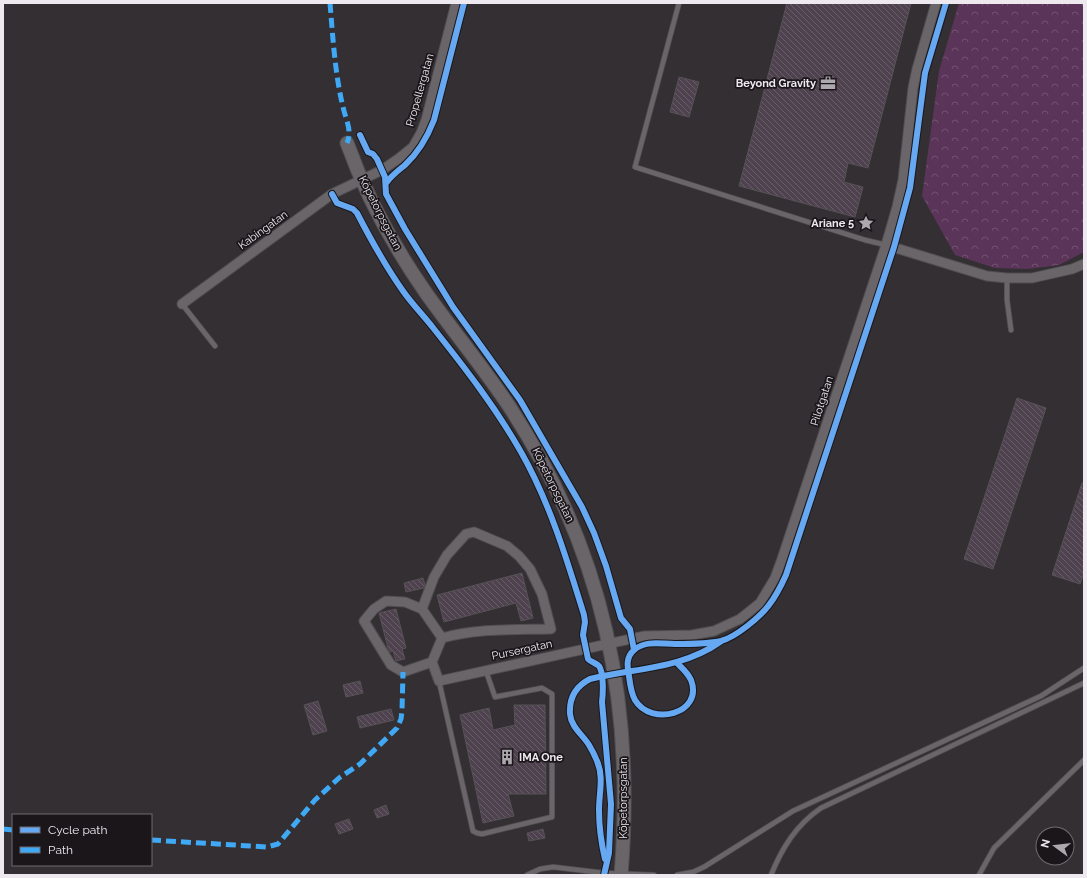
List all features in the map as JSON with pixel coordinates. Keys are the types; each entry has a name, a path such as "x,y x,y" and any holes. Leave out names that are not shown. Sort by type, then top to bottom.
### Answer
{"street":[{"name":"Propellergatan","path":"361,179 382,170 398,159 413,147 421,133 426,120 456,3"},
{"name":"Pilotgatan","path":"609,644 644,636 692,635 714,631 740,619 760,603 775,578 886,245 897,207 903,180 913,88 936,3"},
{"name":"Köpetorpsgatan","path":"347,143 361,179 392,239 412,272 509,406 532,442 549,473 580,541 598,596 616,682 624,755 625,808 621,875"},
{"name":"Kabingatan","path":"182,304 332,194 361,179"},
{"path":"886,245 987,276 1007,278 1032,278 1072,269 1084,264"},
{"path":"422,609 434,578 447,555 466,534 474,532 507,546 519,556 530,569 542,594 551,629 481,631 462,633 442,638"},
{"path":"432,662 404,672 391,665 364,621 374,609 386,601 405,602 422,609 442,638"},
{"path":"439,681 432,662 442,638"},
{"name":"Pursergatan","path":"439,681 609,644"}],"lane":[{"path":"679,3 635,167 886,245"},
{"path":"1007,278 1007,300 1010,330"},
{"path":"182,304 215,346"},
{"path":"678,875 693,872 704,867 793,811 1041,696 1084,668"},
{"path":"439,681 473,831 482,834 552,817 552,694 542,688 495,697 486,670"},
{"path":"770,875 777,859 794,833 807,818 821,808 1084,683"},
{"path":"979,875 994,848 1084,760"},
{"path":"527,875 540,869 553,867 621,875 654,875"}],"green space":[{"path":"959,3 1084,3 1084,252 1059,265 1028,269 995,268 955,255 922,196 939,71"}],"building":[{"name":"Beyond Gravity","path":"787,3 911,3 868,168 848,163 844,182 863,187 855,217 739,186"},
{"path":"679,77 699,82 689,117 670,112"},
{"path":"1017,398 1046,408 993,569 964,559"},
{"path":"1082,483 1084,483 1084,573 1080,584 1052,575"},
{"path":"522,573 533,618 521,621 516,603 444,622 437,595"},
{"path":"423,578 425,585 424,588 406,592 404,583"},
{"path":"396,609 406,648 402,649 405,659 396,661 393,651 390,652 388,648 379,613"},
{"path":"360,681 363,693 346,697 343,685"},
{"path":"318,701 327,731 313,735 304,705"},
{"name":"IMA One","path":"514,705 545,705 546,794 508,794 514,816 483,823 460,715 489,708 493,730 515,725"},
{"path":"391,709 394,720 360,728 357,717"},
{"path":"386,805 389,814 377,818 374,810"},
{"path":"349,819 353,829 339,834 335,824"},
{"path":"543,829 545,838 529,841 527,833"}],"marked path":[{"path":"330,3 336,71 349,131 347,143"},
{"path":"152,840 267,847 278,844 315,800 339,778 360,764 397,728 401,719 402,711 403,672"},
{"path":"3,829 12,830"}],"cycle path":[{"path":"387,182 414,155 431,127 464,3"},
{"path":"634,650 648,644 704,643 727,639 747,626 765,610 772,602 786,575 894,247 910,188 925,73 946,3"},
{"path":"360,135 368,152 373,154 377,159 385,177 386,194 405,229 453,307 520,400 582,507 594,533 606,566 621,618 630,629 634,650 631,653 628,662 630,685 635,700 643,708 652,713 663,715 674,713 683,708 690,701 693,692 691,680 687,673 677,663"},
{"path":"332,194 337,203 353,209 357,213 379,253 410,301 457,358 491,404 521,452 541,491 549,511 584,615 585,622 583,635 588,659 599,666 602,673 602,702 611,804 609,853 604,875"},
{"path":"605,859 599,822 601,785 599,767 587,741 575,727 571,719 570,708 574,693 581,685 590,679 674,663 690,658 720,642"}],"place":[{"name":"Beyond Gravity","path":"828,83"},
{"name":"Ariane 5","path":"866,223"},
{"name":"IMA One","path":"507,757"}]}
